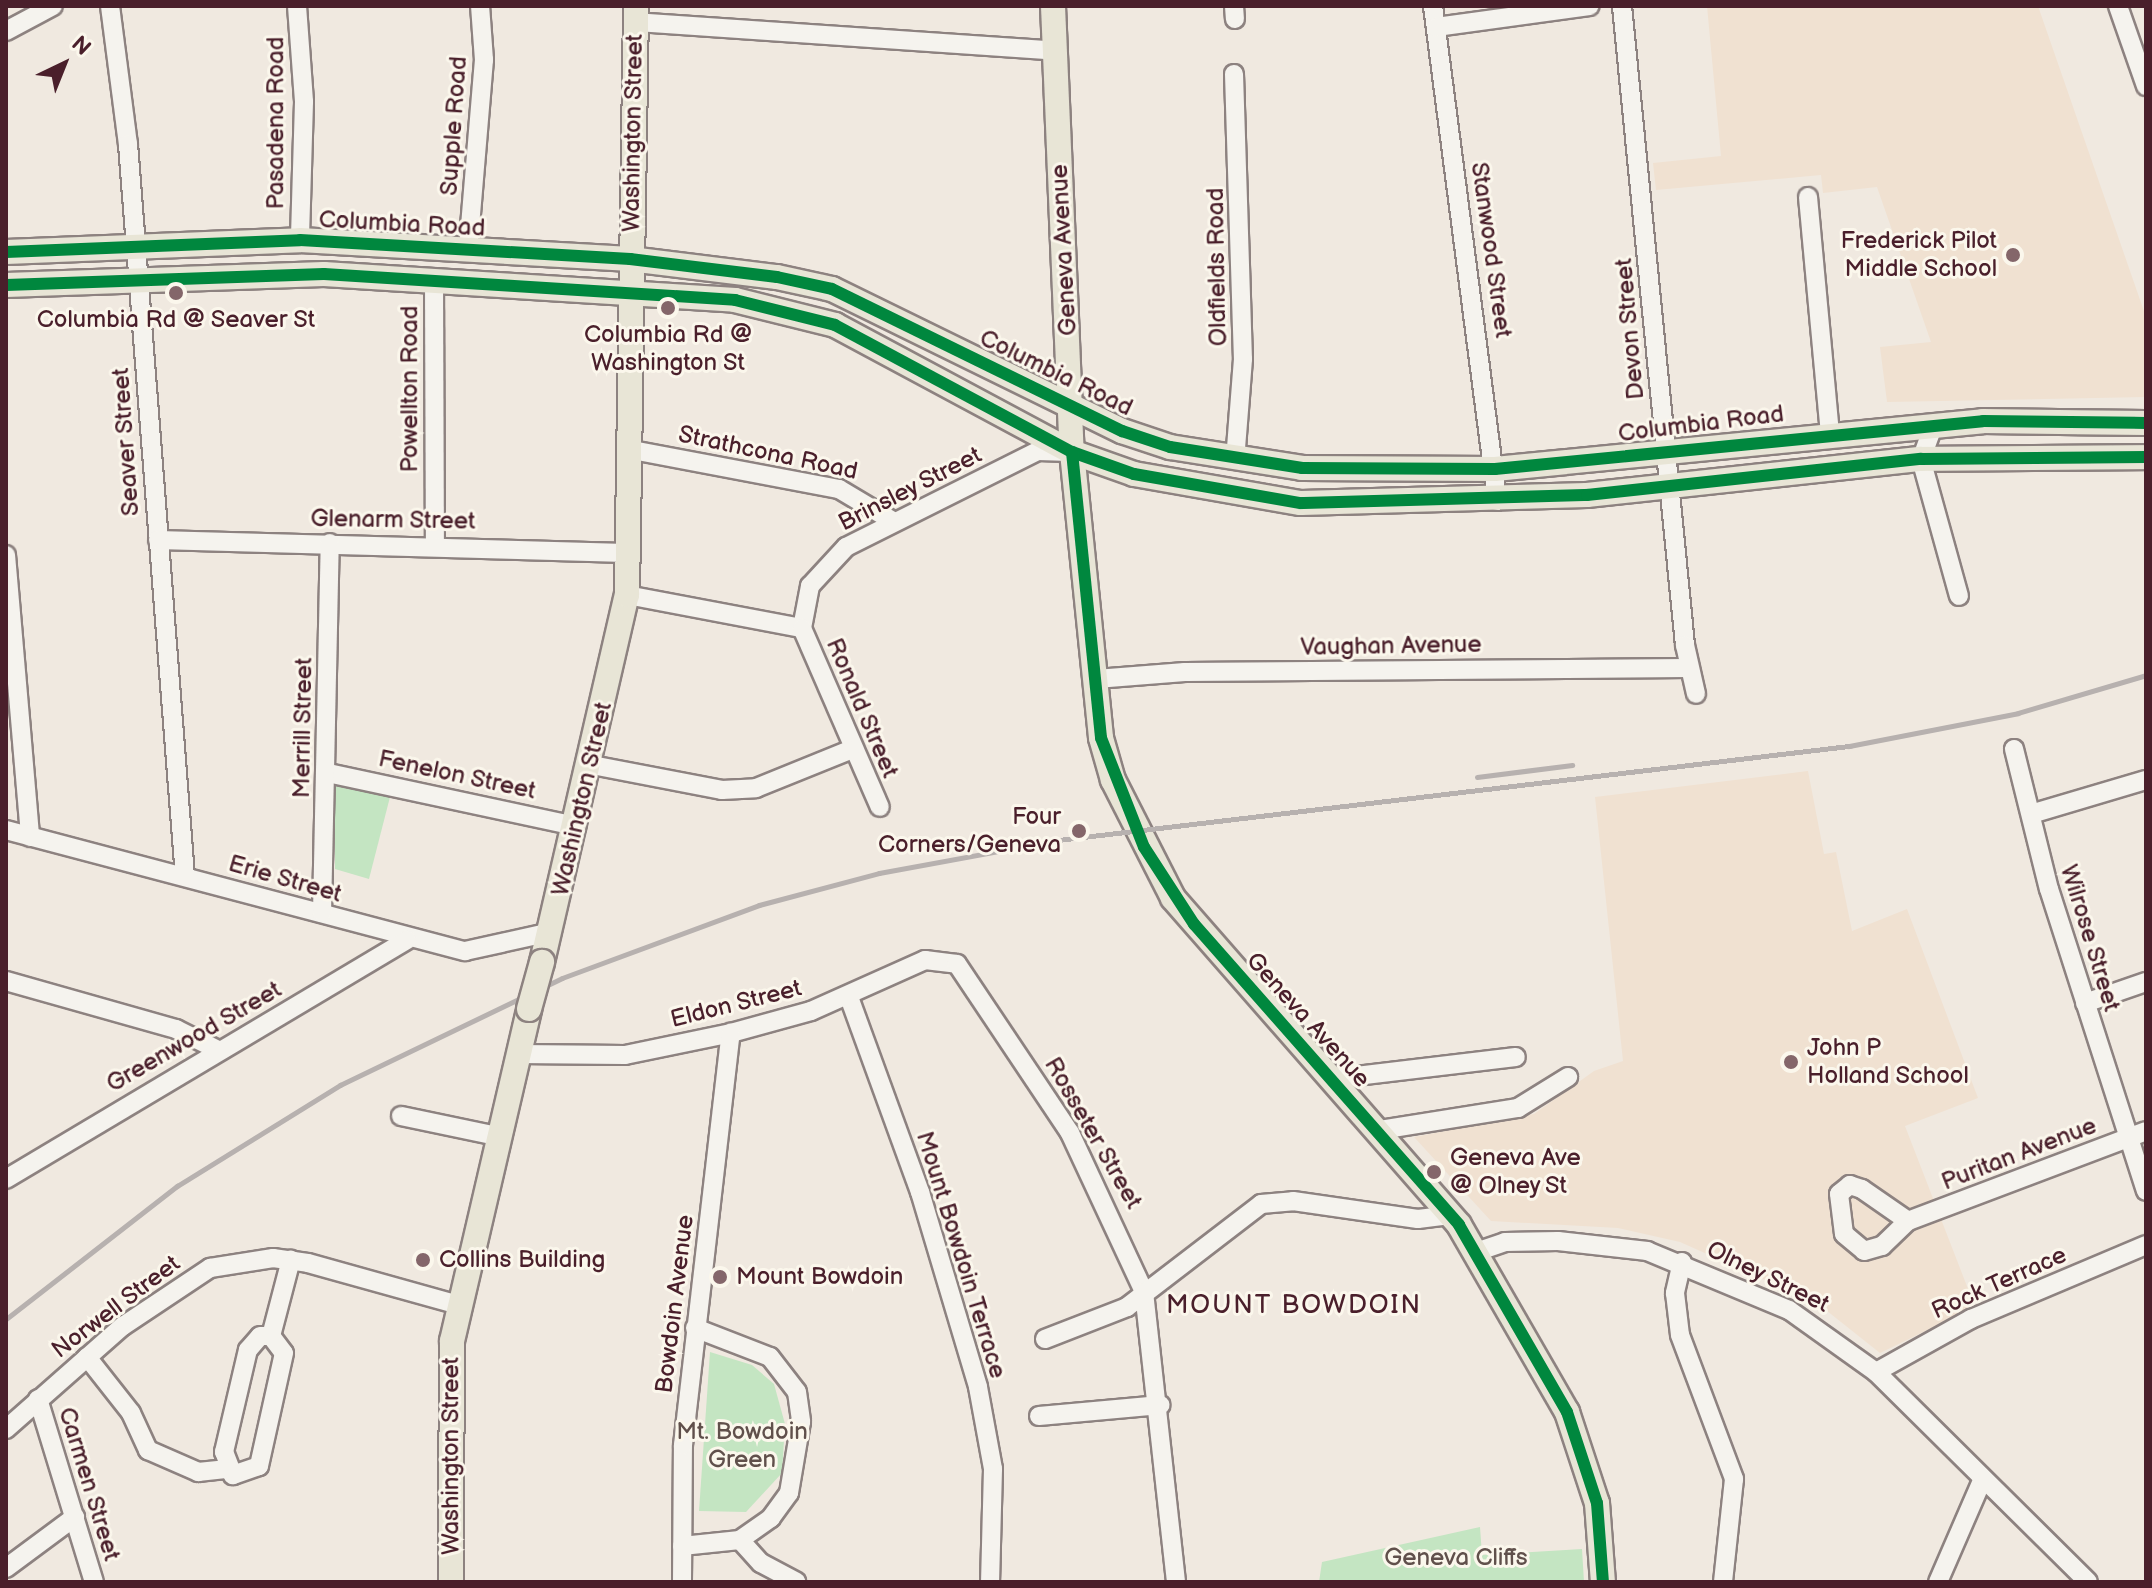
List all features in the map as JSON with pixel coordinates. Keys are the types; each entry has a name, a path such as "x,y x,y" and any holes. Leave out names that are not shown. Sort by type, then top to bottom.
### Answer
{"main road":[{"name":"Geneva Avenue","path":"1053,6 1072,452 1106,758 1157,873 1194,924 1380,1130 1452,1215 1476,1252 1567,1412 1587,1462 1603,1582"},
{"name":"Washington Street","path":"451,1582 446,1433 458,1305 497,1136 592,765 627,595 636,14"},
{"name":"Columbia Road","path":"6,252 134,242 300,240 630,259 832,289 1071,410 1170,447 1235,460 1390,472 1495,469 1830,432 1934,424 2146,423"},
{"path":"6,285 324,274 630,290 735,300 835,325 1072,452 1134,474 1301,503 1497,501 1921,459 2146,457"}],"street":[{"path":"6,31 53,6"},
{"name":"Seaver Street","path":"110,6 138,280 185,876"},
{"name":"Pasadena Road","path":"297,6 304,102 300,240"},
{"name":"Supple Road","path":"468,250 484,60 480,6"},
{"name":"Stanwood Street","path":"1433,6 1497,501"},
{"path":"1436,27 1590,6"},
{"name":"Devon Street","path":"1622,6 1688,668 1696,694"},
{"path":"2118,6 2146,86"},
{"path":"636,14 1055,51"},
{"name":"Oldfields Road","path":"1234,74 1243,343 1235,460"},
{"path":"1808,197 1830,432"},
{"name":"Powellton Road","path":"434,281 435,545"},
{"path":"1934,424 1921,459 1959,596"},
{"name":"Strathcona Road","path":"627,449 839,489 891,520"},
{"name":"Brinsley Street","path":"802,628 810,586 828,562 891,520 1038,451 1072,452"},
{"name":"Glenarm Street","path":"158,540 435,545 626,553"},
{"name":"Merrill Street","path":"322,913 328,773 330,543"},
{"path":"6,555 30,837"},
{"path":"627,595 802,628"},
{"name":"Ronald Street","path":"802,628 850,750 880,807"},
{"name":"Vaughan Avenue","path":"1096,679 1688,668"},
{"name":"Wilrose Street","path":"2014,749 2085,1003 2146,1191"},
{"path":"592,765 722,790 756,788 850,750"},
{"name":"Fenelon Street","path":"328,773 576,826"},
{"path":"2031,814 2146,780"},
{"name":"Erie Street","path":"6,830 322,913 407,940 465,951 551,932"},
{"name":"Greenwood Street","path":"6,1179 407,940"},
{"name":"Eldon Street","path":"518,1054 625,1055 731,1033 849,997 925,960 955,963"},
{"name":"Rosseter Street","path":"955,963 1070,1133 1144,1292 1161,1405 1176,1582"},
{"path":"6,981 176,1029 218,1050"},
{"path":"2085,1003 2146,982"},
{"name":"Mount Bowdoin Terrace","path":"849,997 920,1192 978,1387 993,1469 990,1582"},
{"name":"Bowdoin Avenue","path":"682,1582 695,1328 731,1033"},
{"path":"1331,1079 1516,1057"},
{"path":"1380,1130 1518,1108 1568,1077"},
{"path":"401,1116 497,1136"},
{"name":"Puritan Avenue","path":"1908,1221 2146,1131"},
{"path":"1045,1339 1127,1307 1275,1200 1418,1219 1452,1215"},
{"name":"Olney Street","path":"1476,1252 1505,1242 1583,1242 1682,1262 1789,1310 1876,1372 1981,1483 2078,1578"},
{"name":"Rock Terrace","path":"1876,1372 1971,1319 2146,1245"},
{"path":"271,1336 291,1260"},
{"name":"Norwell Street","path":"6,1429 87,1357 179,1283 210,1268 291,1260 458,1305"},
{"path":"1682,1262 1675,1293 1680,1335 1734,1479 1723,1582"},
{"path":"682,1546 740,1540 771,1518 789,1493 801,1422 797,1392 770,1357 695,1328"},
{"path":"228,1469 224,1452 248,1350 260,1336 271,1336"},
{"path":"87,1357 131,1413 148,1450 198,1472 228,1469 245,1477 259,1466 284,1353 271,1336"},
{"name":"Carmen Street","path":"38,1399 94,1582"},
{"path":"1039,1416 1161,1405"},
{"path":"1938,1582 1981,1483"},
{"path":"6,1568 75,1517"},
{"path":"740,1540 761,1563 796,1582"}],"shaded area":[{"name":"Frederick Pilot Middle School","path":"1707,6 2038,6 2146,317 2146,397 1887,402 1880,347 1931,342 1877,187 1823,193 1821,175 1656,190 1653,163 1721,156"},
{"name":"John P Holland School","path":"1808,771 1824,854 1836,852 1852,931 1907,909 1978,1098 1905,1126 1975,1307 1880,1353 1817,1303 1680,1242 1618,1228 1491,1221 1414,1137 1534,1114 1594,1071 1623,1061 1595,797"}],"green space":[{"path":"335,784 390,797 369,879 335,869"},
{"name":"Mt. Bowdoin Green","path":"710,1352 752,1365 774,1384 785,1424 782,1473 746,1512 699,1511"},
{"name":"Geneva Cliffs","path":"1480,1527 1482,1555 1582,1549 1584,1582 1319,1582 1322,1562"}],"railway":[{"path":"6,1319 177,1186 340,1085 562,978 759,905 879,873 1058,840 1849,746 2018,713 2146,675"},
{"path":"1477,777 1572,765"}],"cycle path":[{"path":"6,252 300,240 630,259 777,277 832,289 1122,431 1170,447 1302,468 1495,469 1983,421 2146,423"},
{"path":"6,285 324,274 735,300 835,325 1072,452 1134,474 1301,503 1587,495 1921,459 2146,457"},
{"path":"1072,452 1101,738 1144,847 1194,924 1459,1225 1567,1412 1597,1503 1603,1582"}],"place":[{"name":"Frederick Pilot Middle School","path":"2013,255"},
{"name":"Columbia Rd @ Seaver St","path":"176,293"},
{"name":"Columbia Rd @ Washington St","path":"668,308"},
{"name":"Four Corners/Geneva","path":"1079,831"},
{"name":"John P Holland School","path":"1791,1062"},
{"name":"Geneva Ave @ Olney St","path":"1434,1172"},
{"name":"Collins Building","path":"423,1260"},
{"name":"Mount Bowdoin","path":"720,1277"}],"district":[{"name":"MOUNT BOWDOIN","path":"1294,1306"}]}
